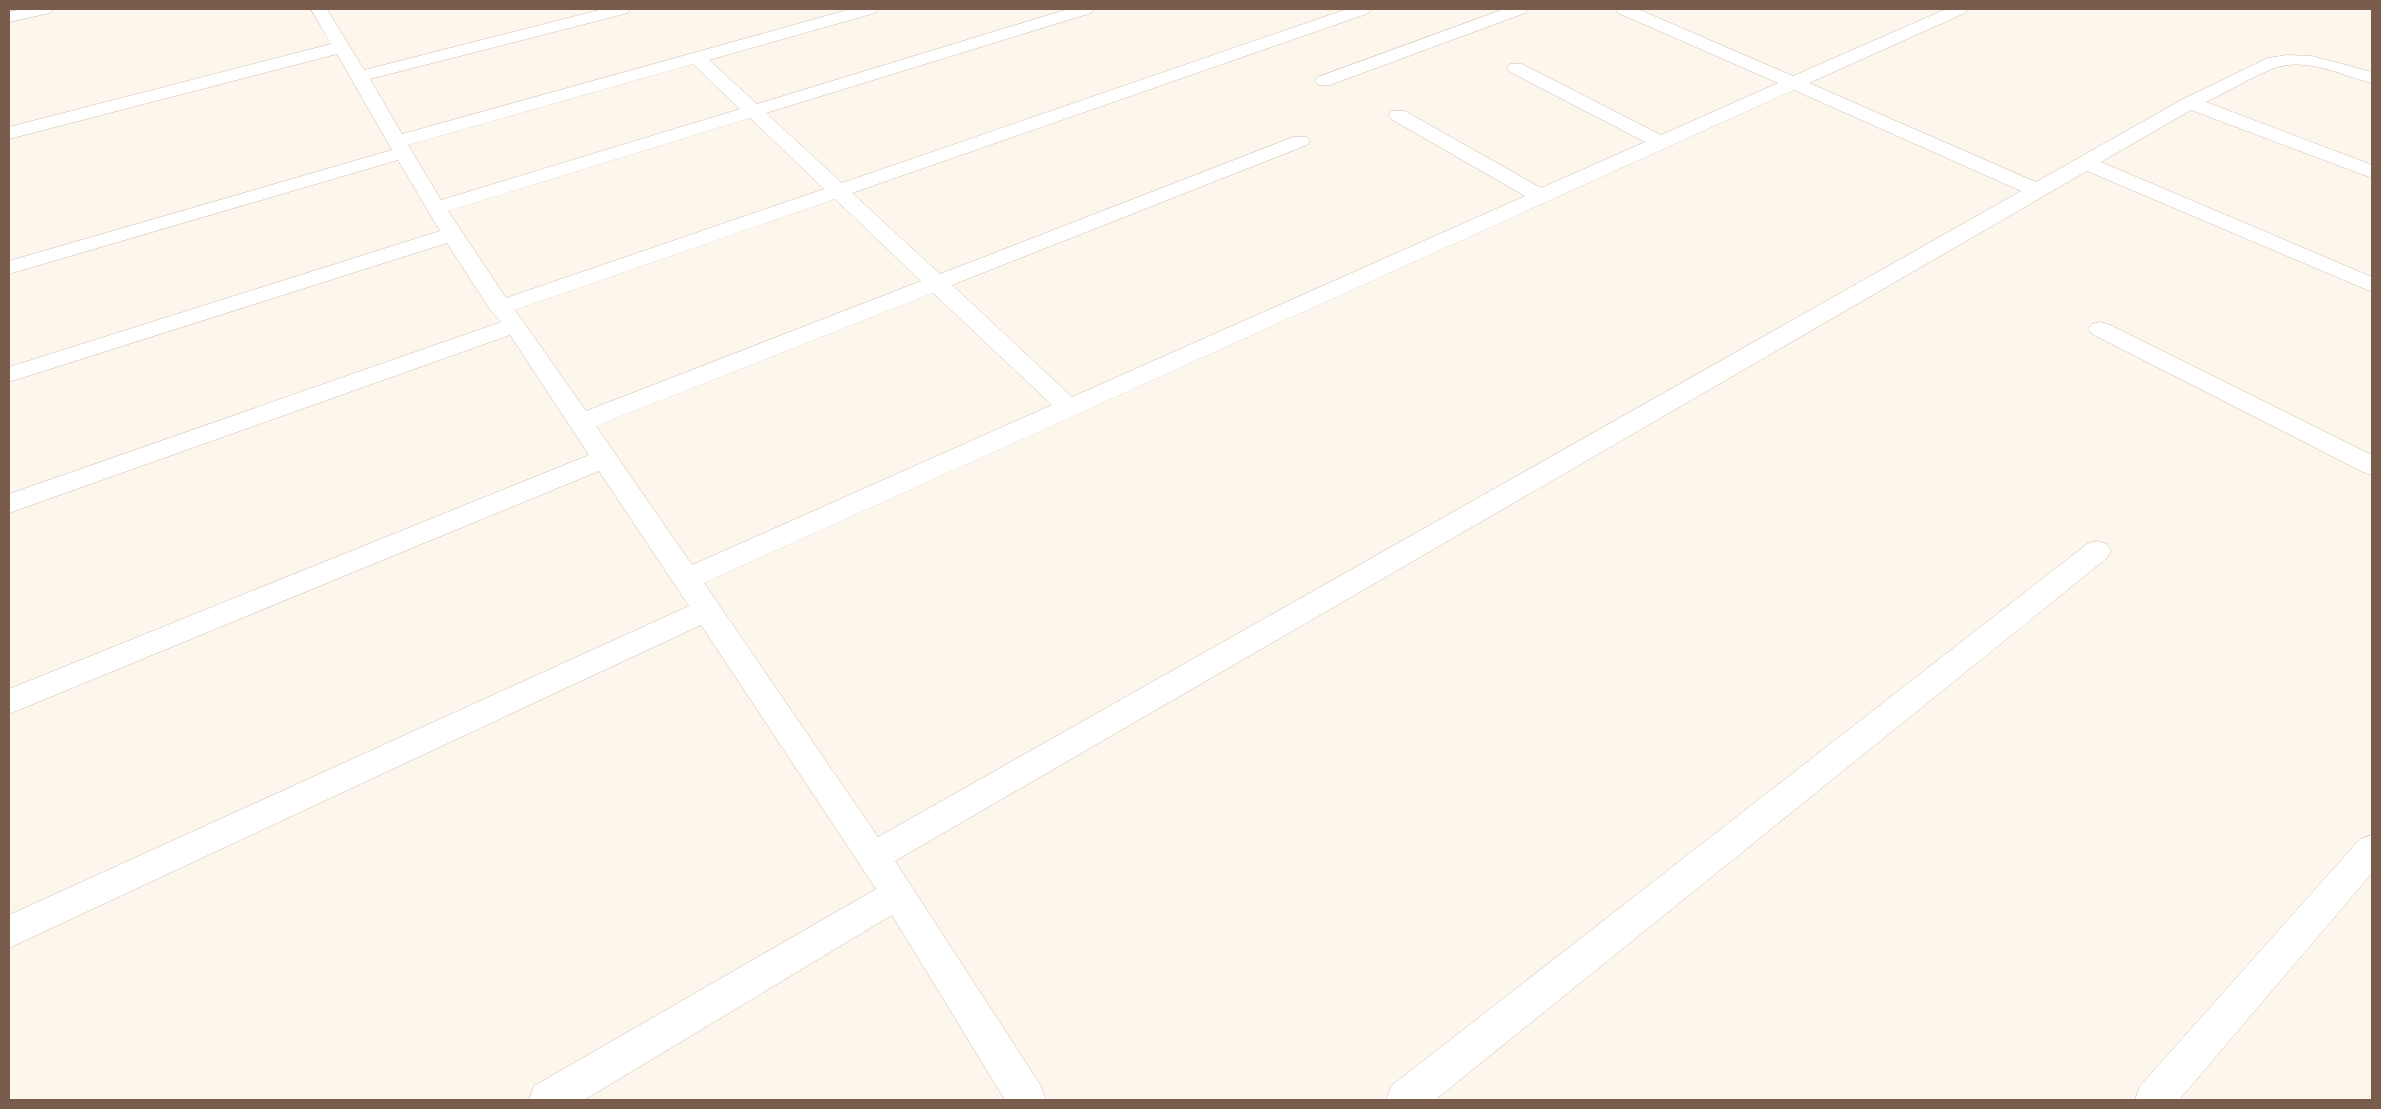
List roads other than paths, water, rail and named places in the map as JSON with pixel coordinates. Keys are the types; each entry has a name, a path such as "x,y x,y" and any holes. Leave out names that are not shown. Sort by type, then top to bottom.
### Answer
{"street":[{"path":"9,17 44,9"},
{"path":"358,77 622,9"},
{"path":"9,268 697,58 869,9"},
{"path":"436,208 1085,9"},
{"path":"9,504 840,192 1363,9"},
{"path":"1324,80 1519,9"},
{"path":"1628,9 2037,190"},
{"path":"687,579 1959,9"},
{"path":"325,10 358,77 452,234 582,422 706,610 898,894 1027,1100"},
{"path":"9,133 342,47"},
{"path":"697,58 1068,407"},
{"path":"872,857 2190,103 2274,62 2286,60 2322,63 2372,78"},
{"path":"1516,68 1661,144"},
{"path":"2190,103 2372,172"},
{"path":"1398,115 1540,196"},
{"path":"582,422 1300,141"},
{"path":"2086,163 2372,285"},
{"path":"9,375 452,234"},
{"path":"2100,329 2372,466"},
{"path":"9,702 606,458"},
{"path":"1405,1100 2097,551"},
{"path":"9,932 706,610"},
{"path":"2154,1100 2372,848"},
{"path":"548,1100 898,894"}]}
